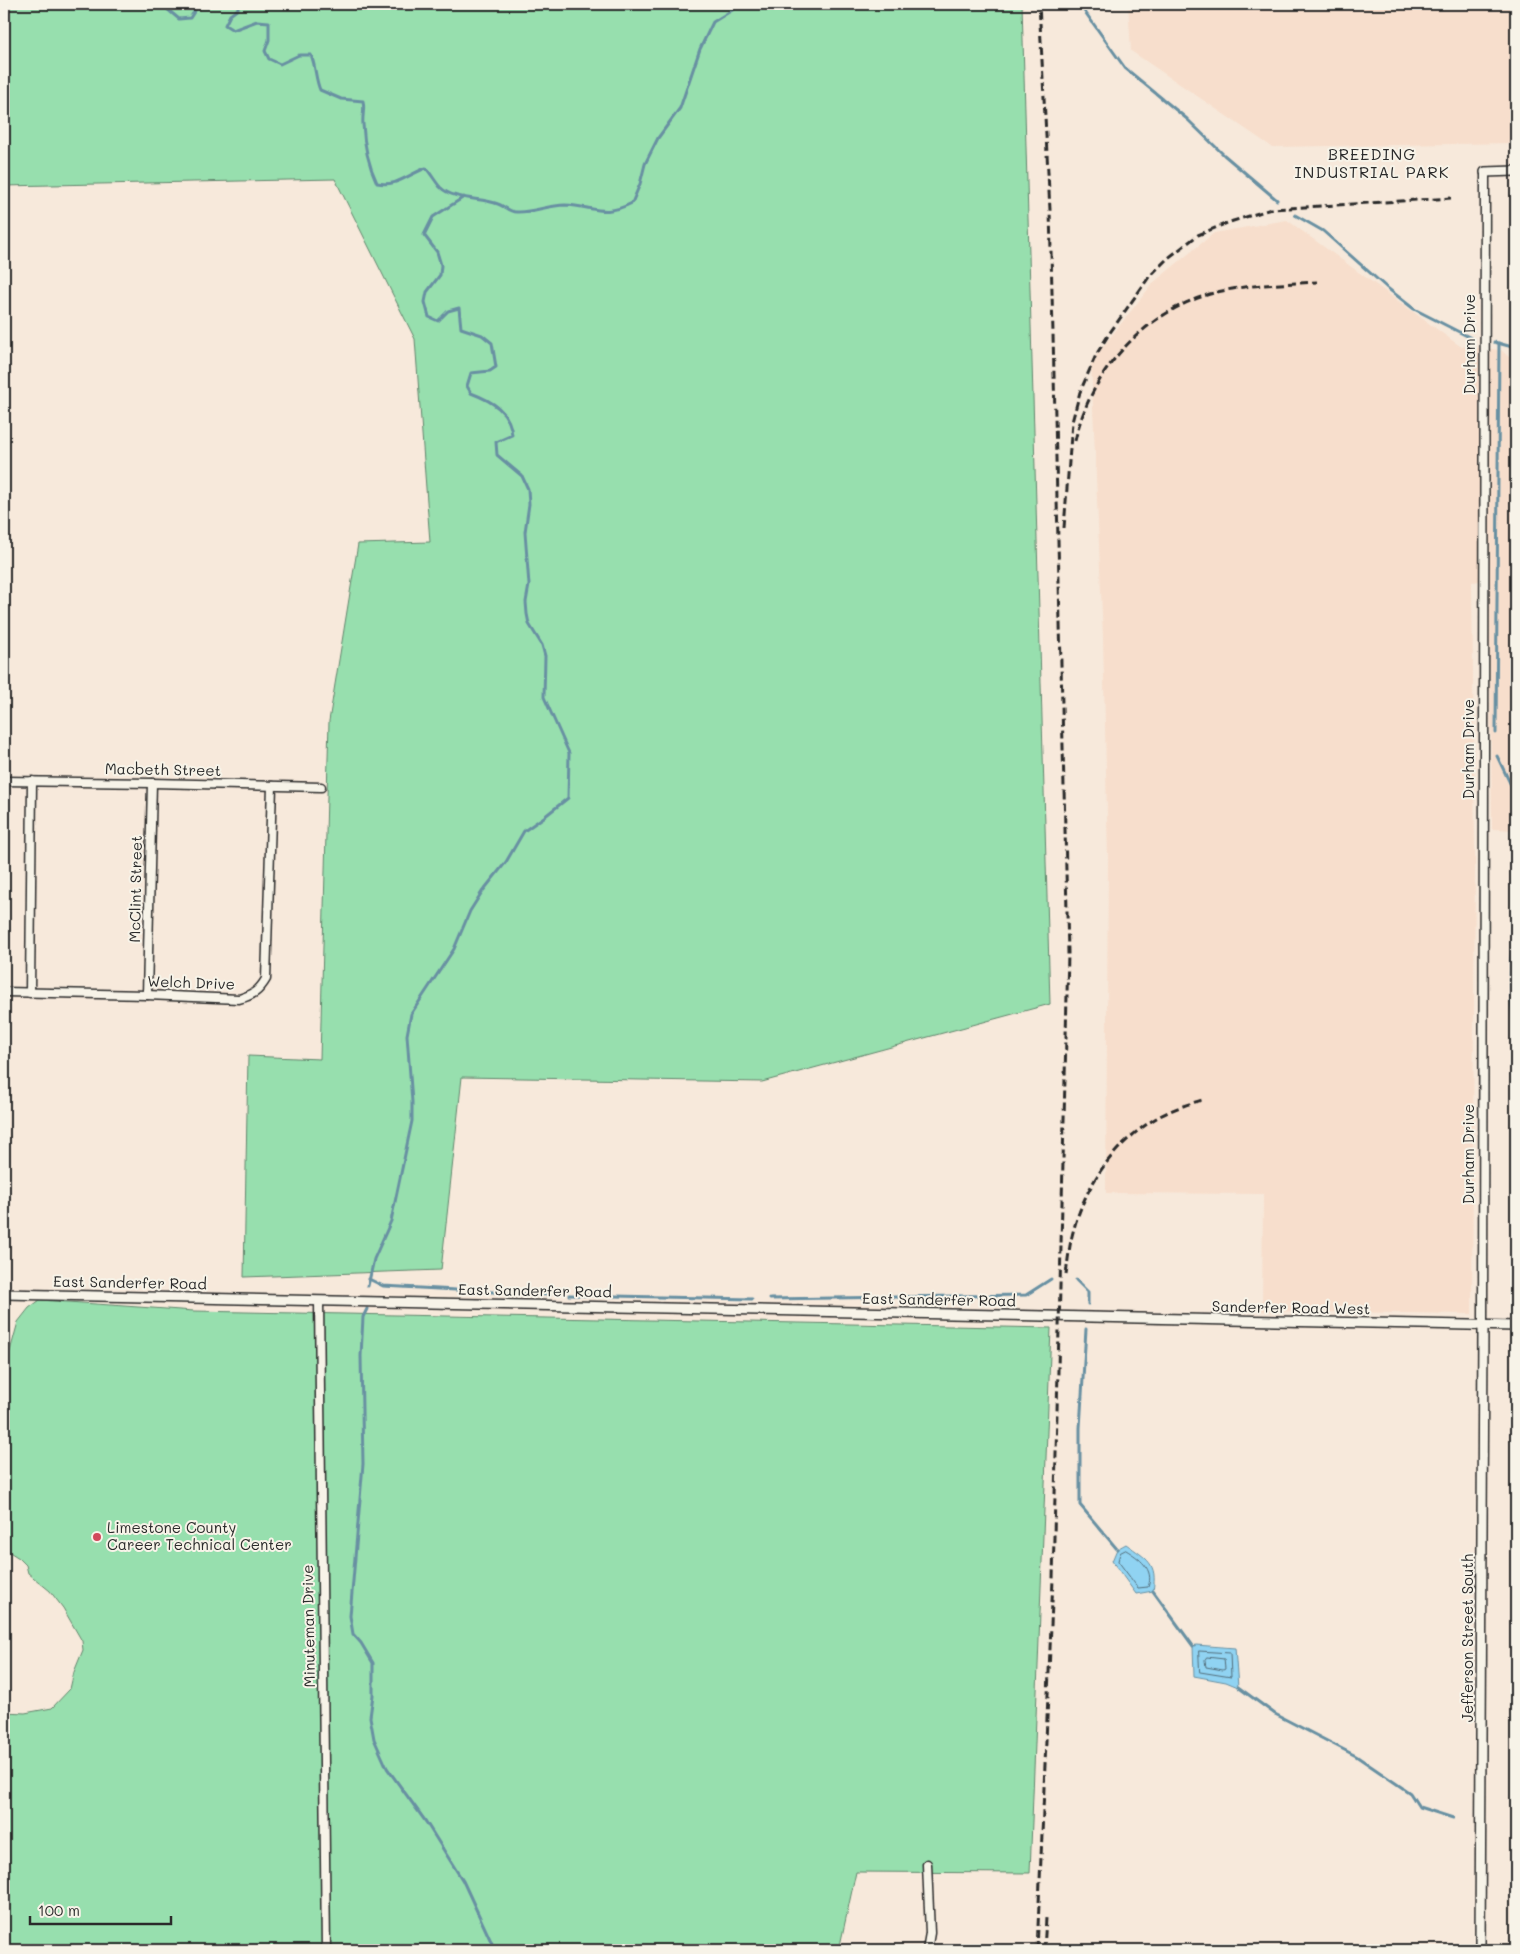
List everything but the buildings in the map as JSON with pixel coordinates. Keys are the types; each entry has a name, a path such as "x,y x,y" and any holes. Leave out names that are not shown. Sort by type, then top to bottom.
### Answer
{"street":[{"path":"1485,172 1516,171"},
{"name":"Durham Drive","path":"1483,1326 1485,172"},
{"name":"Macbeth Street","path":"4,781 321,787"},
{"path":"30,993 32,781"},
{"name":"McClint Street","path":"147,995 152,783"},
{"name":"Welch Drive","path":"4,992 239,999 251,996 260,989 266,979 272,786"},
{"name":"East Sanderfer Road","path":"4,1294 1065,1317"},
{"name":"Minuteman Drive","path":"319,1301 326,1950"},
{"name":"Sanderfer Road West","path":"1065,1317 1516,1326"},
{"name":"Jefferson Street South","path":"1480,1950 1483,1326"},
{"path":"927,1864 930,1933 927,1950"}],"shaded area":[{"path":"1128,4 1516,4 1516,143 1272,147 1131,51"},
{"path":"1287,220 1460,346 1501,350 1516,363 1516,830 1492,829 1489,580 1472,582 1475,856 1472,1314 1262,1311 1263,1194 1106,1193 1108,859 1103,637 1091,362 1153,283 1214,233"}],"green space":[{"path":"4,4 1022,4 1050,1004 762,1082 462,1077 441,1270 244,1277 248,1056 320,1059 329,721 358,544 430,542 415,339 335,179 4,186"},
{"path":"40,1300 194,1311 1051,1328 1030,1873 856,1872 839,1950 4,1950 4,1712 25,1713 52,1708 70,1689 74,1672 83,1650 82,1641 63,1608 50,1591 28,1573 26,1565 19,1558 8,1551 4,1553 4,1373 18,1322 29,1308"}],"water":[{"path":"1126,1544 1145,1558 1152,1568 1154,1574 1153,1591 1136,1594 1112,1561 1117,1549"},
{"path":"1193,1646 1235,1648 1238,1687 1226,1682 1194,1676"}],"waterway":[{"path":"161,4 179,19 190,18 199,4"},
{"path":"238,4 238,9 230,15 225,25 233,30 257,21 269,22 269,40 265,51 269,59 280,64 299,55 311,55 320,90 341,99 363,101 365,147 377,183 396,182 426,168 440,187 453,195 491,202 516,212 565,205 598,210 613,210 632,203 640,184 645,164 658,138 680,108 700,49 713,22 742,4"},
{"path":"1076,4 1085,12 1125,68 1187,119 1224,155 1277,200"},
{"path":"368,1286 374,1259 391,1221 412,1121 407,1035 411,1014 454,949 470,911 482,892 506,862 524,831 568,798 569,753 544,697 545,656 542,645 529,624 527,614 526,602 529,585 525,532 529,504 528,489 522,476 497,455 496,442 512,435 508,419 493,403 471,393 467,386 471,373 490,371 496,367 492,343 482,335 461,328 459,308 448,311 438,321 429,317 425,302 427,292 440,275 441,265 437,252 424,235 433,217 464,197"},
{"path":"1295,215 1323,231 1386,287 1414,309 1471,338"},
{"path":"1494,342 1516,348"},
{"path":"1496,733 1499,343"},
{"path":"1497,756 1516,792"},
{"path":"1516,925 1513,938 1510,979 1516,1032"},
{"path":"369,1279 383,1286 550,1295"},
{"path":"770,1299 1026,1295 1051,1279"},
{"path":"1076,1280 1088,1292 1088,1304"},
{"path":"569,1295 752,1299"},
{"path":"367,1309 363,1317 361,1356 363,1464 350,1616 353,1634 373,1663 373,1695 370,1717 374,1739 387,1768 426,1822 463,1881 495,1950"},
{"path":"1086,1329 1080,1428 1080,1505 1117,1549"},
{"path":"1153,1591 1193,1646"},
{"path":"1238,1687 1275,1714 1356,1756 1410,1793 1419,1807 1453,1818"}],"railway":[{"path":"1037,1950 1053,1579 1068,953 1050,210 1039,4"},
{"path":"1064,528 1072,422 1080,392 1096,355 1109,334 1149,277 1167,259 1198,235 1230,222 1271,209 1451,198"},
{"path":"1075,441 1083,414 1094,389 1109,366 1127,345 1148,326 1170,311 1195,299 1222,291 1245,287 1317,282"},
{"path":"1066,1274 1077,1218 1084,1200 1103,1167 1129,1139 1160,1116 1202,1100"},
{"path":"1044,1950 1046,1918"}],"place":[{"name":"Limestone County Career Technical Center","path":"97,1537"}],"district":[{"name":"BREEDING INDUSTRIAL PARK","path":"1372,163"}]}
